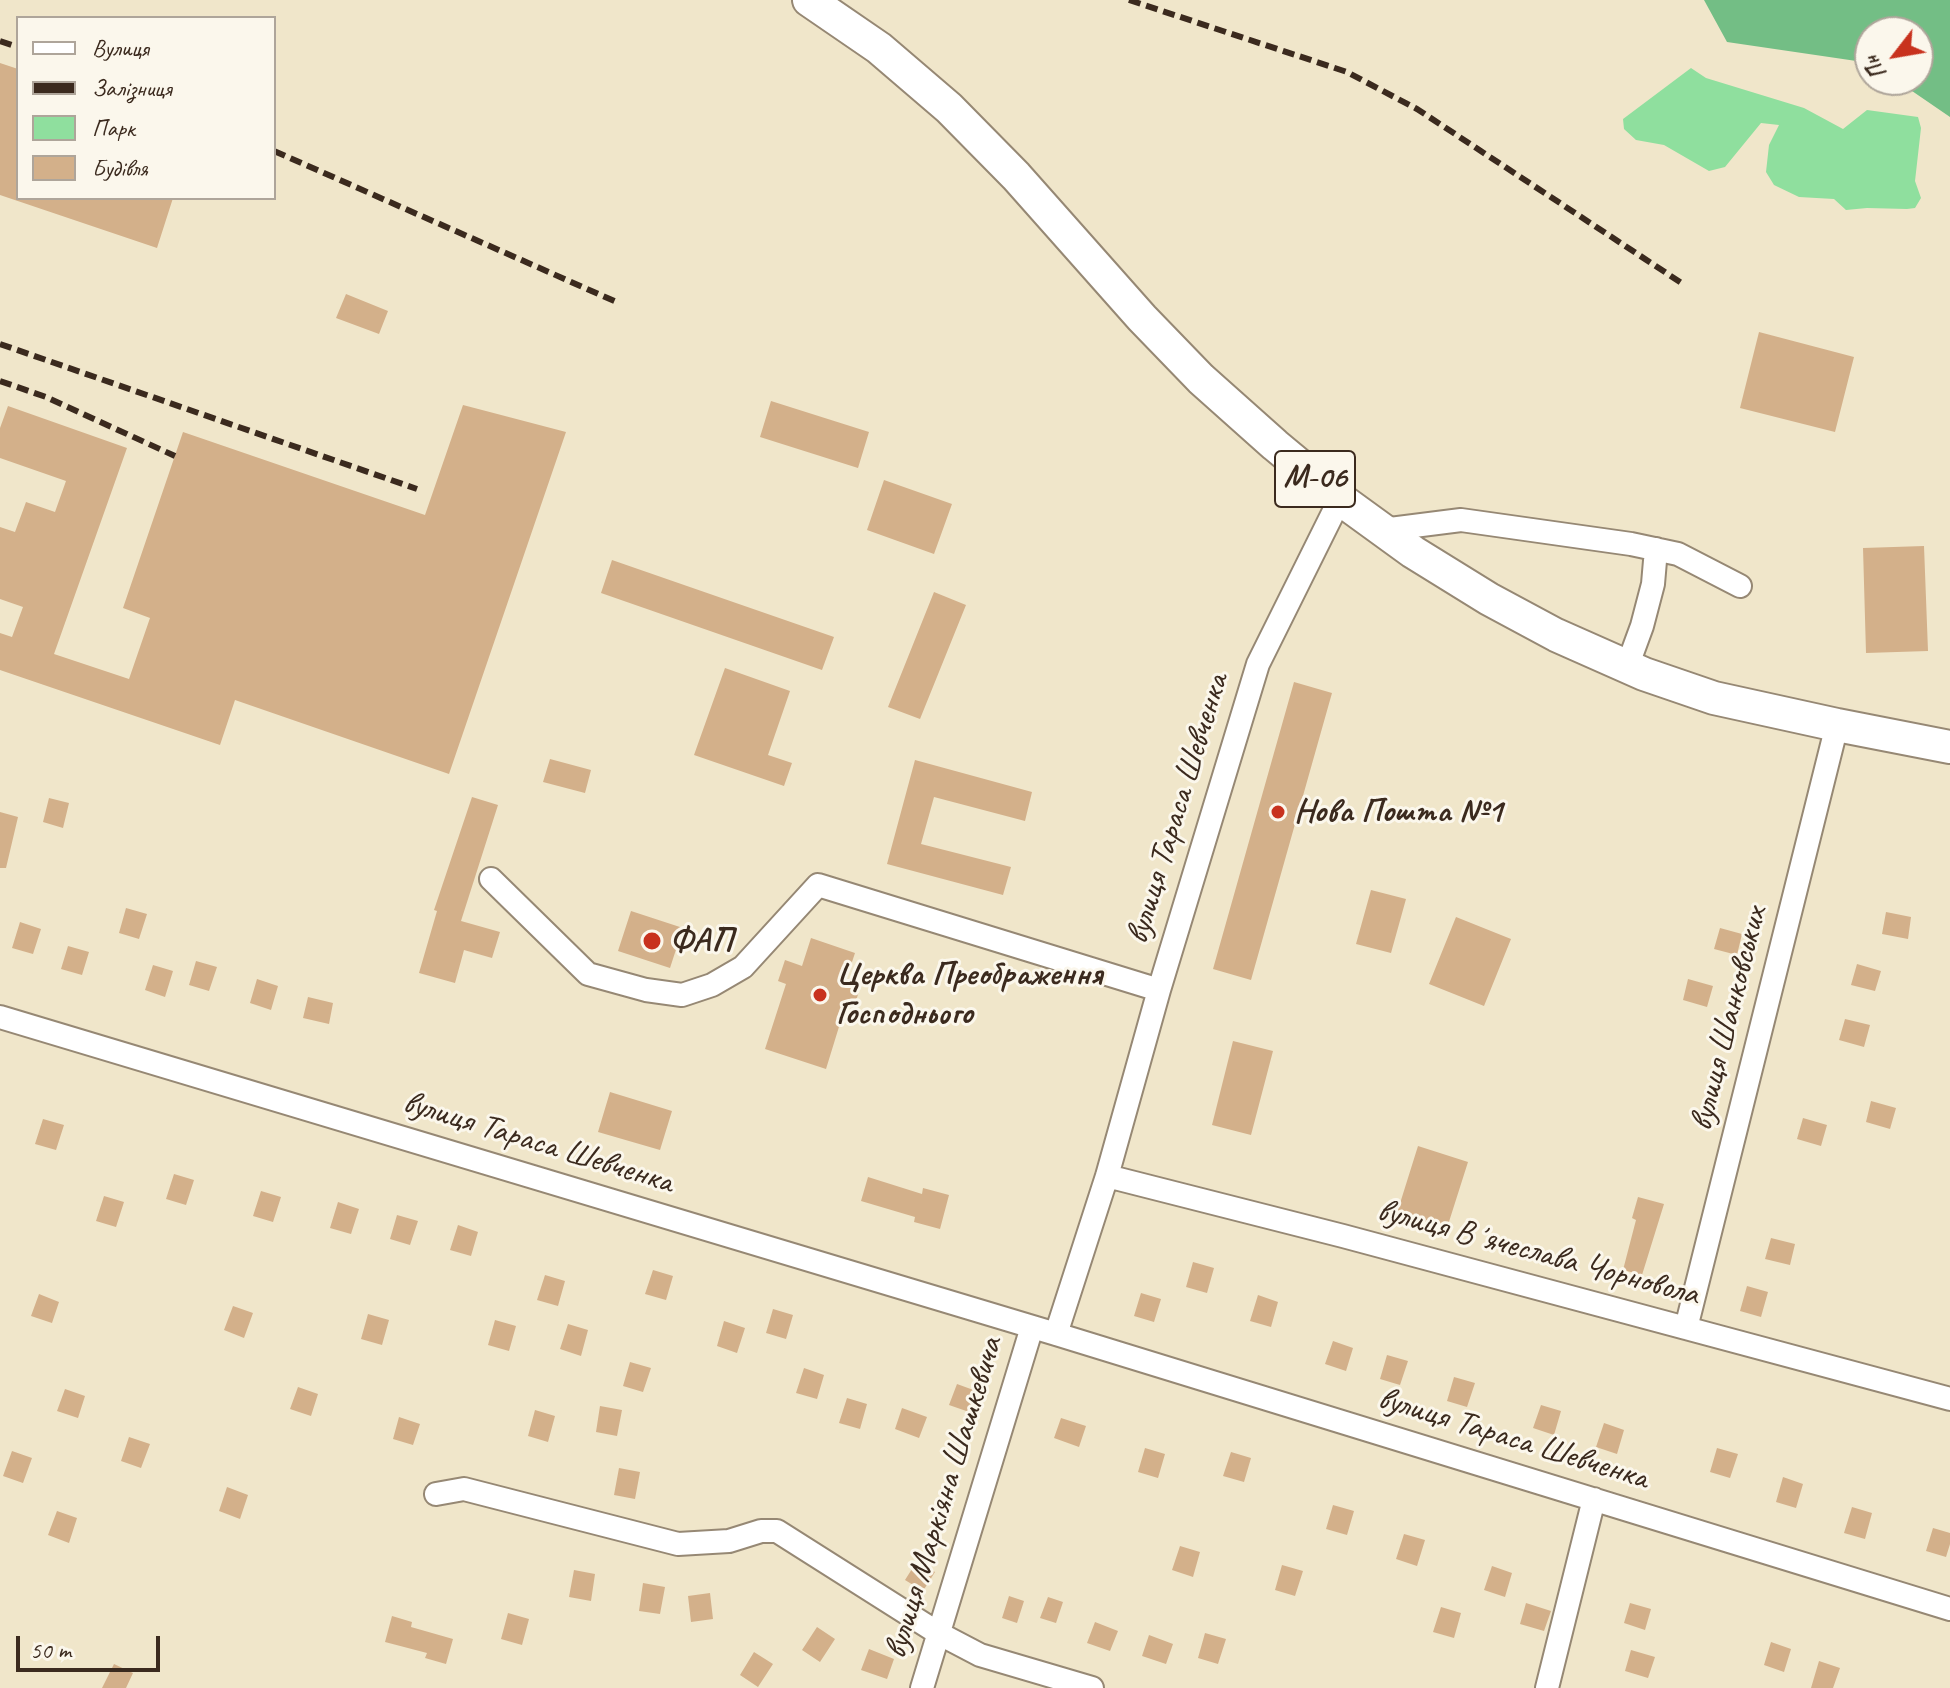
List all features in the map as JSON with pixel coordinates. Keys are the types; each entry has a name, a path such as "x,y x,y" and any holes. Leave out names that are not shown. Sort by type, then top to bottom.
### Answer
{"highway":[{"name":"М-06","path":"809,0 879,48 949,108 1016,176 1142,318 1201,379 1340,499 1413,552 1489,599 1556,635 1644,674 1714,698 1950,747"}],"street":[{"name":"вулиця Тараса Шевченка","path":"1056,1334 1107,1176 1159,990 1258,664 1340,499"},
{"path":"1382,530 1461,520 1631,544 1678,554 1740,586"},
{"path":"1627,667 1653,584 1656,549"},
{"name":"вулиця Шанковських","path":"1686,1328 1837,725"},
{"path":"491,879 588,974 646,990 682,995 712,985 743,967 818,885 1159,990"},
{"name":"вулиця Тараса Шевченка","path":"0,1017 1056,1334 1950,1609"},
{"name":"вулиця Вʼячеслава Чорновола","path":"1107,1176 1950,1399"},
{"name":"вулиця Маркіяна Шашкевича","path":"922,1688 1032,1327"},
{"path":"436,1494 464,1489 678,1544 729,1541 761,1531 777,1531 938,1633 980,1655 1092,1688"},
{"path":"1547,1688 1594,1499"}],"green space":[{"path":"1704,0 1950,0 1950,117 1919,96 1934,96 1934,16 1854,16 1854,61 1727,42"},
{"path":"1691,68 1706,78 1804,108 1843,129 1867,110 1918,117 1921,128 1915,181 1921,198 1915,208 1846,210 1834,199 1799,197 1774,185 1766,172 1769,145 1779,125 1761,123 1725,167 1709,171 1664,145 1636,140 1624,129 1623,119"}],"building":[{"path":"0,63 16,68 16,200 172,200 157,248 0,195"},
{"path":"346,294 388,311 379,334 336,318"},
{"path":"1759,332 1854,357 1835,432 1740,408"},
{"path":"771,401 869,432 858,468 760,437"},
{"path":"463,405 566,432 449,774 235,700 220,745 0,670 0,633 12,637 23,607 0,599 0,527 15,532 26,502 55,512 66,481 0,458 0,428 8,406 127,448 54,654 129,679 150,618 123,608 183,432 425,515"},
{"path":"884,480 952,504 934,554 867,530"},
{"path":"1924,546 1928,651 1866,653 1863,548"},
{"path":"612,560 834,637 822,670 601,593"},
{"path":"934,592 966,605 920,719 888,707"},
{"path":"725,668 790,691 768,755 792,763 784,786 694,755"},
{"path":"1294,682 1332,693 1251,980 1213,969"},
{"path":"550,759 591,770 585,793 543,782"},
{"path":"915,760 1032,792 1025,821 934,797 921,844 1011,867 1003,895 887,864"},
{"path":"472,797 498,805 461,921 500,932 492,958 464,950 455,983 419,973 437,911 434,910"},
{"path":"49,798 69,803 63,828 43,822"},
{"path":"0,812 18,817 6,868 0,868"},
{"path":"1371,890 1406,899 1391,953 1356,944"},
{"path":"126,908 147,914 139,939 119,933"},
{"path":"631,911 683,928 670,968 618,951"},
{"path":"1886,912 1911,917 1908,939 1882,934"},
{"path":"1456,917 1511,939 1484,1006 1429,984"},
{"path":"20,922 41,929 33,954 12,948"},
{"path":"1720,928 1742,934 1737,955 1714,949"},
{"name":"Церква Преображення Господнього","path":"811,938 855,953 846,980 861,985 854,1007 846,1004 826,1069 765,1049 786,984 778,981 785,960 802,966"},
{"path":"68,946 89,952 82,975 61,969"},
{"path":"196,961 217,967 209,991 189,985"},
{"path":"1857,964 1881,971 1875,991 1851,985"},
{"path":"153,965 173,971 165,997 145,990"},
{"path":"257,979 278,986 271,1010 250,1003"},
{"path":"1688,979 1713,986 1707,1007 1683,1000"},
{"path":"308,997 333,1003 329,1024 303,1018"},
{"path":"1845,1019 1870,1025 1864,1047 1839,1040"},
{"path":"1233,1041 1273,1051 1251,1135 1212,1125"},
{"path":"610,1092 672,1111 660,1150 598,1132"},
{"path":"1871,1101 1896,1108 1890,1129 1866,1122"},
{"path":"1803,1118 1827,1125 1821,1146 1797,1139"},
{"path":"43,1119 64,1125 56,1150 35,1144"},
{"path":"1418,1146 1468,1162 1447,1228 1397,1213"},
{"path":"174,1174 194,1180 186,1205 166,1199"},
{"path":"868,1177 922,1194 923,1188 949,1195 940,1229 914,1222 915,1217 861,1201"},
{"path":"261,1191 281,1197 273,1222 253,1216"},
{"path":"104,1196 124,1202 116,1227 96,1221"},
{"path":"1638,1197 1664,1204 1642,1275 1623,1270 1636,1220 1632,1218"},
{"path":"338,1202 359,1209 351,1234 330,1228"},
{"path":"397,1215 418,1221 410,1245 390,1239"},
{"path":"458,1225 478,1232 471,1256 450,1250"},
{"path":"1771,1238 1795,1244 1790,1265 1765,1259"},
{"path":"1193,1262 1214,1268 1207,1293 1186,1287"},
{"path":"653,1270 673,1276 666,1300 645,1294"},
{"path":"545,1275 565,1281 558,1306 537,1300"},
{"path":"1747,1286 1768,1292 1761,1317 1740,1311"},
{"path":"1141,1293 1161,1299 1154,1322 1134,1316"},
{"path":"39,1294 59,1302 52,1323 31,1316"},
{"path":"1258,1295 1278,1302 1271,1327 1250,1321"},
{"path":"233,1306 253,1313 244,1338 224,1330"},
{"path":"773,1309 793,1315 786,1339 766,1333"},
{"path":"368,1314 389,1320 382,1345 361,1339"},
{"path":"495,1320 516,1326 509,1351 488,1345"},
{"path":"724,1321 745,1328 737,1353 717,1346"},
{"path":"568,1324 588,1330 581,1356 560,1349"},
{"path":"1333,1341 1353,1348 1346,1371 1325,1364"},
{"path":"1387,1355 1408,1361 1400,1385 1380,1379"},
{"path":"630,1362 651,1368 643,1392 623,1386"},
{"path":"804,1368 824,1375 817,1399 796,1393"},
{"path":"1454,1377 1475,1383 1467,1407 1447,1401"},
{"path":"957,1384 979,1392 972,1413 949,1405"},
{"path":"298,1387 318,1394 311,1416 290,1409"},
{"path":"65,1389 85,1396 78,1418 57,1411"},
{"path":"847,1398 867,1404 860,1429 839,1423"},
{"path":"1541,1405 1561,1411 1554,1435 1533,1428"},
{"path":"600,1406 622,1410 617,1436 596,1432"},
{"path":"902,1408 927,1417 919,1438 895,1429"},
{"path":"535,1410 555,1416 548,1442 528,1436"},
{"path":"399,1417 420,1424 413,1445 393,1439"},
{"path":"1061,1418 1086,1426 1079,1447 1054,1438"},
{"path":"1604,1423 1624,1430 1617,1454 1596,1447"},
{"path":"129,1437 150,1444 141,1468 121,1461"},
{"path":"1145,1448 1165,1454 1158,1478 1138,1472"},
{"path":"1717,1448 1738,1454 1730,1478 1710,1472"},
{"path":"12,1451 32,1458 23,1483 3,1476"},
{"path":"1231,1452 1251,1458 1244,1482 1223,1476"},
{"path":"619,1468 640,1472 635,1499 614,1495"},
{"path":"1783,1477 1803,1484 1796,1508 1776,1502"},
{"path":"227,1487 248,1495 240,1519 219,1511"},
{"path":"1333,1505 1354,1511 1347,1535 1326,1529"},
{"path":"1852,1507 1872,1513 1865,1539 1844,1533"},
{"path":"57,1511 77,1518 69,1543 48,1535"},
{"path":"1933,1528 1950,1533 1946,1557 1926,1551"},
{"path":"1404,1534 1425,1540 1417,1566 1396,1559"},
{"path":"1180,1546 1200,1552 1193,1577 1172,1570"},
{"path":"917,1561 935,1572 923,1591 905,1580"},
{"path":"1282,1565 1303,1571 1295,1596 1275,1590"},
{"path":"1492,1566 1512,1573 1505,1597 1484,1590"},
{"path":"574,1570 595,1574 591,1601 569,1597"},
{"path":"643,1583 665,1587 660,1614 639,1611"},
{"path":"710,1593 713,1619 691,1622 688,1596"},
{"path":"1009,1596 1024,1601 1017,1623 1002,1618"},
{"path":"1048,1597 1063,1602 1056,1623 1040,1618"},
{"path":"1526,1603 1551,1611 1544,1631 1520,1624"},
{"path":"1630,1603 1651,1609 1645,1630 1624,1623"},
{"path":"1441,1607 1461,1613 1454,1638 1433,1632"},
{"path":"508,1613 529,1619 522,1645 501,1639"},
{"path":"392,1616 412,1622 411,1627 453,1639 446,1664 425,1658 427,1653 385,1642"},
{"path":"1095,1622 1118,1631 1110,1651 1087,1643"},
{"path":"817,1627 835,1639 820,1662 802,1650"},
{"path":"1205,1633 1226,1639 1218,1664 1198,1658"},
{"path":"1149,1635 1173,1644 1166,1664 1142,1656"},
{"path":"1771,1642 1791,1649 1784,1672 1764,1665"},
{"path":"869,1649 894,1659 887,1679 861,1670"},
{"path":"1631,1650 1655,1657 1648,1678 1625,1671"},
{"path":"754,1652 773,1664 758,1687 740,1675"},
{"path":"1819,1661 1840,1668 1833,1688 1811,1688"},
{"path":"114,1664 133,1673 126,1688 102,1688"}],"railway":[{"path":"1129,0 1347,72 1417,109 1683,284"},
{"path":"0,41 16,46"},
{"path":"276,152 619,303"},
{"path":"0,344 417,489"},
{"path":"0,381 46,397 175,456"}],"place":[{"name":"Нова Пошта №1","path":"1278,812"},
{"name":"ФАП","path":"652,941"},
{"name":"Церква Преображення Господнього","path":"820,995"}]}
